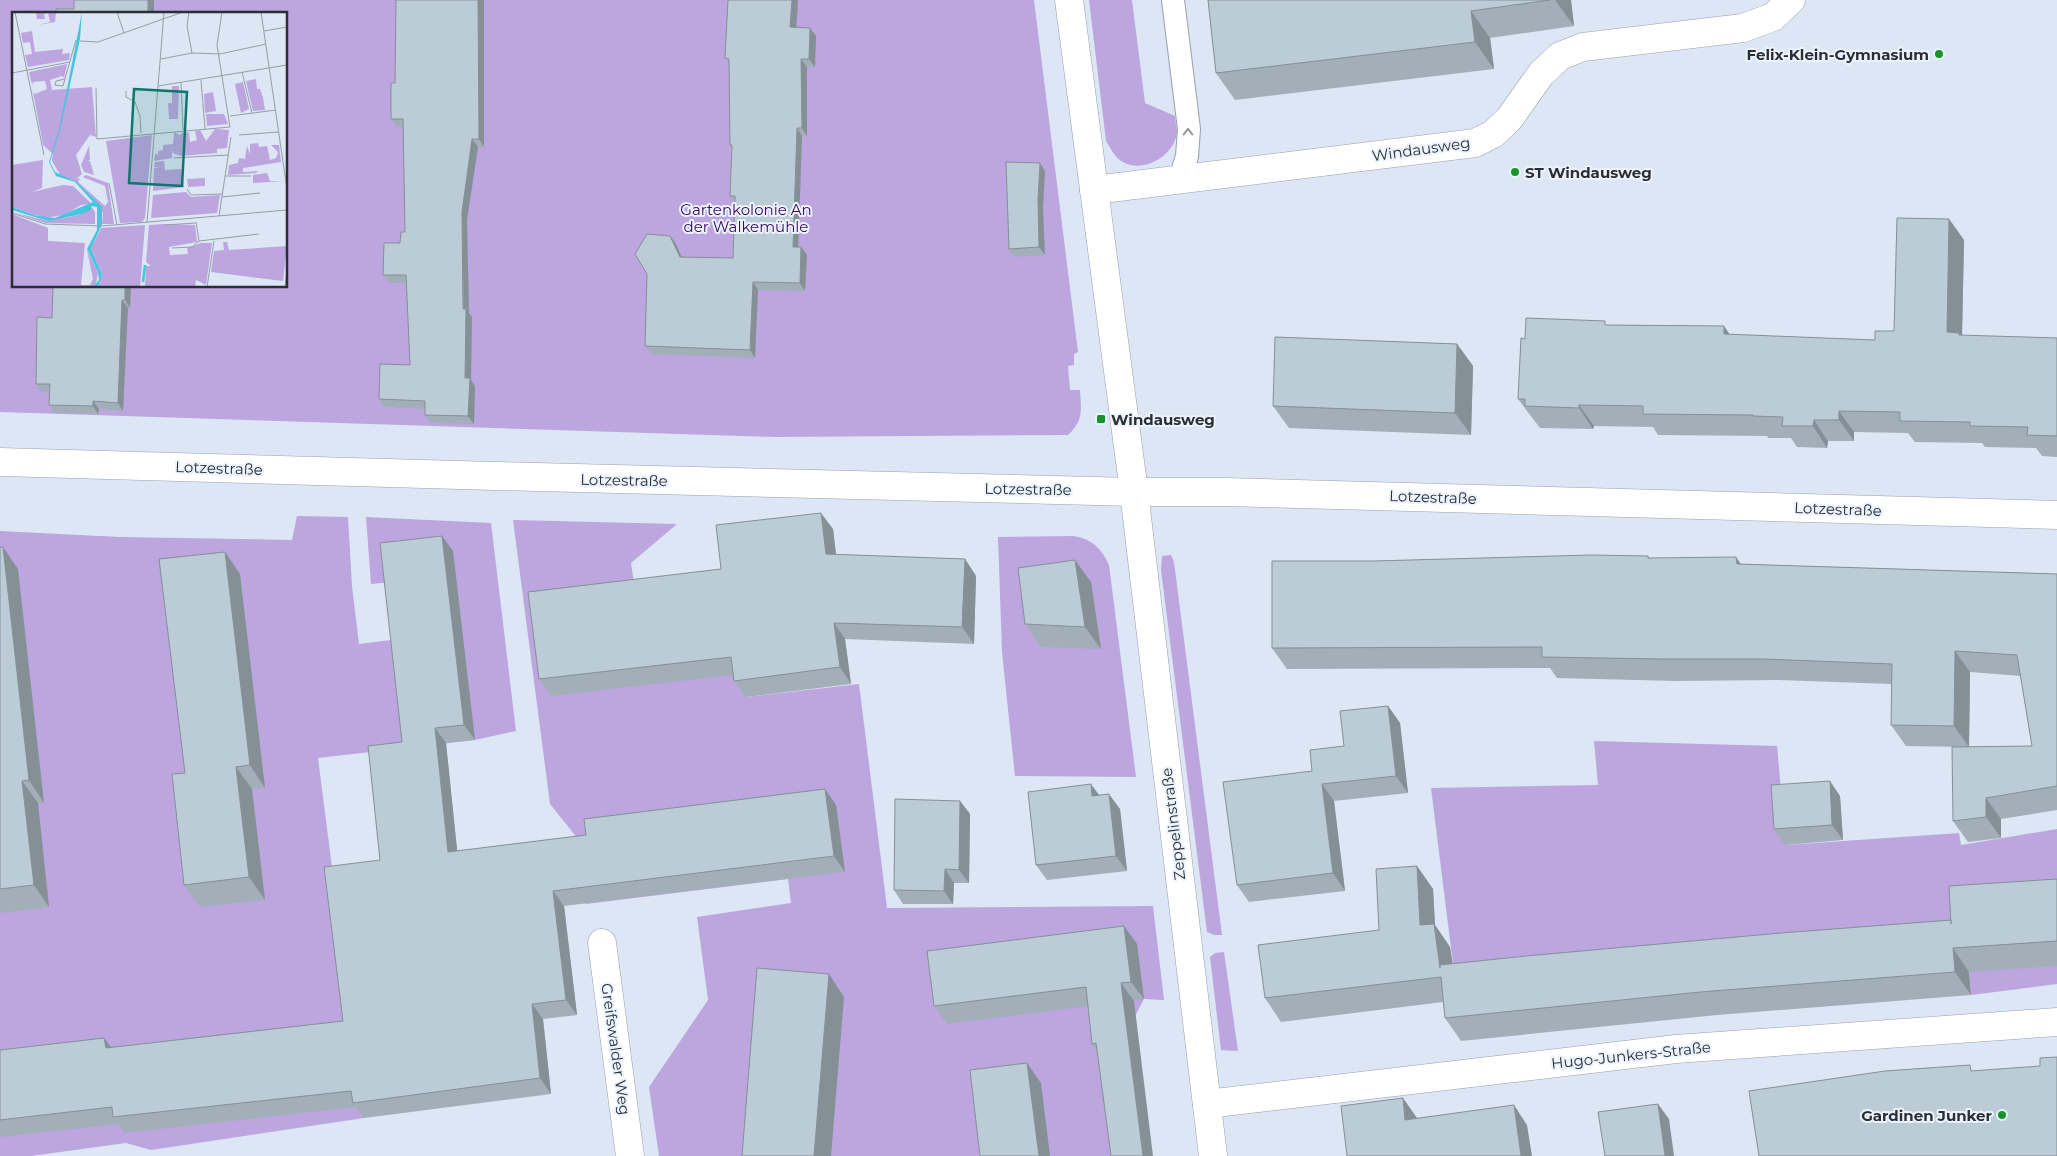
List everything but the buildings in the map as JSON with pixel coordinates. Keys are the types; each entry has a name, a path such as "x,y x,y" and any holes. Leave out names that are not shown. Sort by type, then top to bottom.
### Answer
{"street":[{"path":"1069,0 1134,492"},
{"name":"Windausweg","path":"1094,190 1475,143 1493,134 1509,119 1541,74 1560,56 1584,47 1742,28 1773,17 1792,0"},
{"name":"Lotzestraße","path":"0,462 1134,492 1226,492 2057,515"},
{"name":"Zeppelinstraße","path":"1134,492 1213,1156"},
{"name":"Greifswalder Weg","path":"602,942 630,1156"},
{"name":"Hugo-Junkers-Straße","path":"1207,1104 1676,1049 2057,1022"}],"lane":[{"path":"1173,0 1189,129 1187,156 1180,179"}],"green space":[{"name":"Gartenkolonie An der Walkemühle","path":"0,0 1034,0 1078,352 1074,354 1074,365 1068,366 1070,390 1080,390 1081,403 1077,424 1068,435 775,437 0,412"},
{"path":"1089,0 1132,0 1145,103 1175,116 1177,132 1171,148 1165,155 1149,164 1140,166 1123,162 1115,156 1106,141"},
{"path":"297,516 348,517 352,586 359,644 399,639 393,582 371,584 366,517 491,523 516,731 475,740 318,758 364,1118 151,1150 126,1143 31,1156 0,1156 0,531 120,537 292,540"},
{"path":"513,520 677,524 631,563 636,597 732,586 746,697 859,684 887,908 1153,906 1164,1000 1144,999 1135,1016 1121,1156 659,1156 649,1087 708,1000 697,917 791,903 788,879 586,904 578,839 550,804"},
{"path":"1074,536 1091,542 1096,546 1109,565 1136,777 1015,776 1002,652 998,537"},
{"path":"1171,555 1174,562 1222,935 1214,935 1207,932 1161,570 1162,556"},
{"path":"1594,741 1777,746 1786,845 1959,833 1961,845 2057,829 2057,984 1971,995 1967,943 1456,988 1431,788 1598,785"},
{"path":"1224,952 1238,1051 1221,1050 1210,957 1215,953"}],"place":[{"name":"Felix-Klein-Gymnasium","path":"1939,54"},
{"name":"ST Windausweg","path":"1515,172"},
{"name":"Windausweg","path":"1101,419"},
{"name":"Gardinen Junker","path":"2002,1115"}]}
